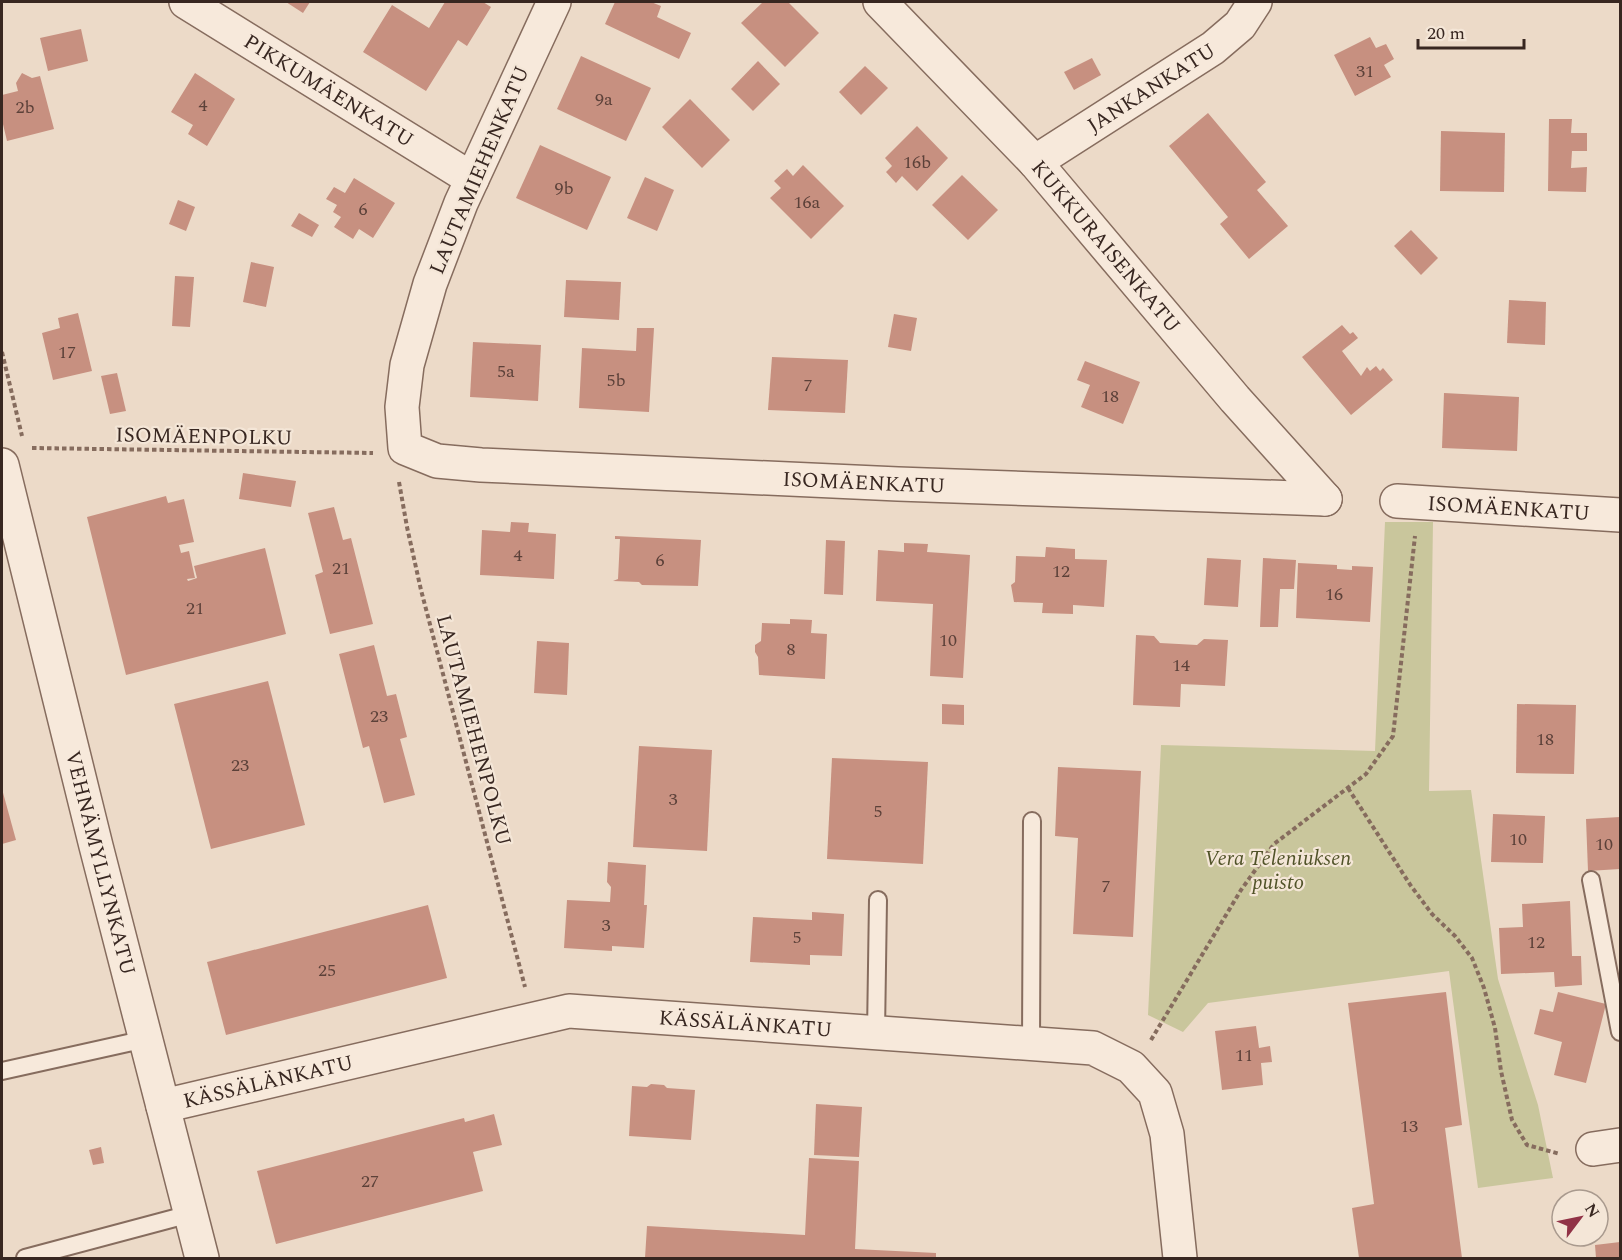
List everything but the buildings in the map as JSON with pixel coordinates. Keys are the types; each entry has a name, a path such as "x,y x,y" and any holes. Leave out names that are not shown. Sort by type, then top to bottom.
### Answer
{"street":[{"name":"PIKKUMÄENKATU","path":"186,2 472,178"},
{"name":"LAUTAMIEHENKATU","path":"405,448 402,407 407,365 430,284 460,203 554,2"},
{"name":"KUKKURAISENKATU","path":"880,2 1035,162 1228,390 1325,499"},
{"name":"JANKANKATU","path":"1035,162 1213,48 1240,26 1255,2"},
{"name":"ISOMÄENKATU","path":"405,448 437,461 481,465 898,484 1325,499"},
{"name":"VEHNÄMYLLYNKATU","path":"8,462 146,1039 202,1258"},
{"name":"ISOMÄENKATU","path":"1408,502 1620,515"},
{"name":"KÄSSÄLÄNKATU","path":"163,1106 569,1011 1093,1048 1131,1067 1155,1093 1167,1134 1180,1258"}],"lane":[{"path":"1031,1044 1032,821"},
{"path":"1591,879 1620,1032"},
{"path":"876,1033 878,900"},
{"path":"2,1071 146,1039"},
{"path":"25,1258 190,1214"}],"path":[{"name":"ISOMÄENPOLKU","path":"8,462 368,453 405,448"},
{"name":"LAUTAMIEHENPOLKU","path":"405,448 398,479 407,527 534,1019"},
{"path":"1131,1067 1157,1033 1241,890 1274,844 1366,774 1393,736 1408,502"},
{"path":"1348,788 1432,914 1455,936 1472,958 1484,988 1495,1028 1501,1071 1512,1119 1527,1145 1557,1154 1607,1147"}],"green space":[{"name":"Vera Teleniuksen puisto","path":"1385,522 1433,522 1429,791 1471,790 1498,979 1538,1105 1553,1178 1478,1188 1449,971 1208,1003 1183,1032 1148,1015 1161,745 1375,751"}]}
